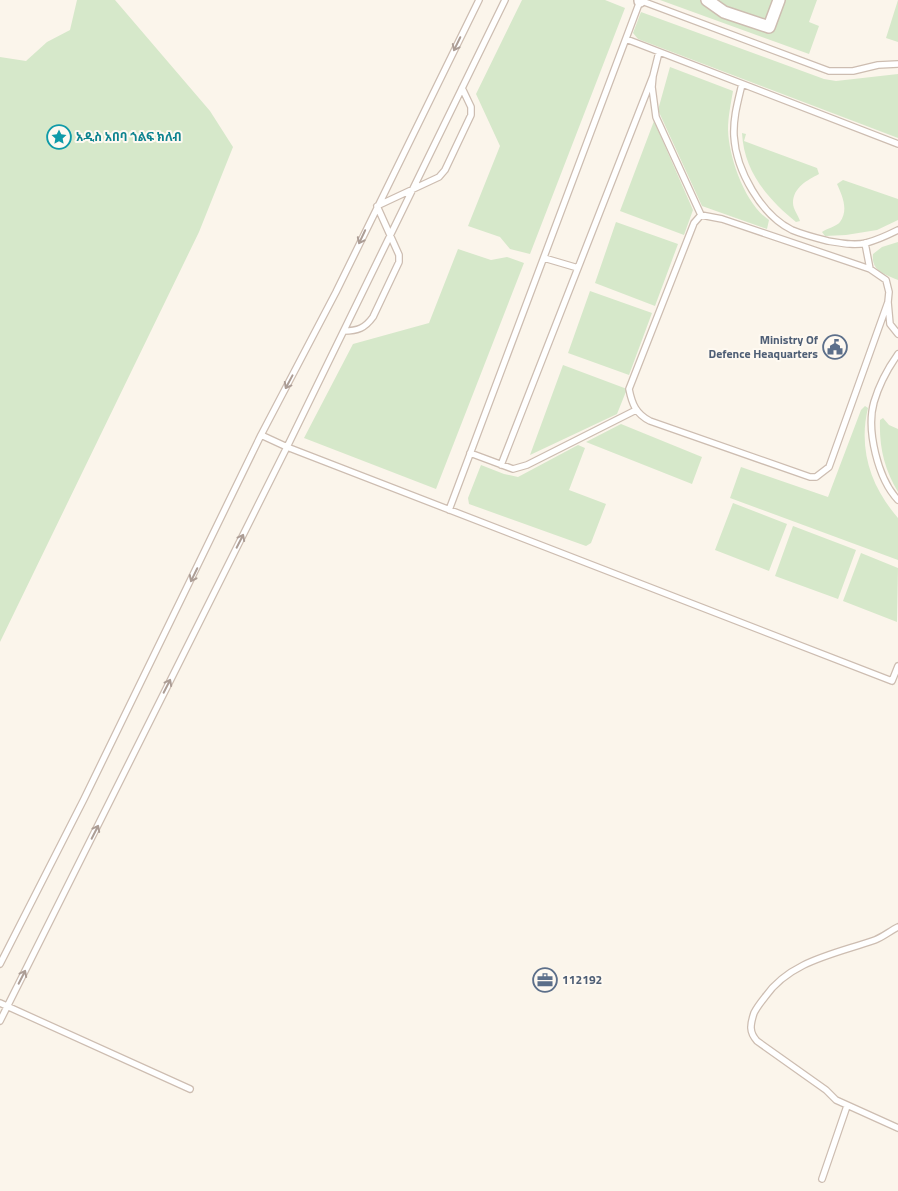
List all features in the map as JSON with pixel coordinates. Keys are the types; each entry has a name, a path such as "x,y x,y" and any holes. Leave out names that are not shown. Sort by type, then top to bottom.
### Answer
{"street":[{"path":"708,0 724,12 769,27 779,0"}],"lane":[{"path":"0,964 93,781 261,435 336,292 479,0"},
{"path":"0,1021 287,448 505,0"},
{"path":"449,510 639,0 829,71 852,71 878,65 898,64"},
{"path":"626,39 898,144"},
{"path":"501,465 653,76 659,52"},
{"path":"653,76 652,87 656,117 701,215"},
{"path":"742,84 735,112 734,137 738,156 752,191 768,212 790,229 812,237 843,244 865,243 898,230"},
{"path":"377,206 439,176 446,170 471,115 471,107 462,88"},
{"path":"344,331 360,330 368,325 399,262 399,255 377,206"},
{"path":"701,215 722,219 870,269 886,280 889,292 890,324 898,334"},
{"path":"701,215 694,223 629,389 636,410 643,417 810,477 816,477 829,467 888,302"},
{"path":"865,243 870,269"},
{"path":"544,258 578,268"},
{"path":"898,354 879,386 873,404 872,418 877,460 884,479 892,494 898,500"},
{"path":"470,453 513,469 527,465 636,410"},
{"path":"261,435 287,448 895,682 898,666"},
{"path":"898,927 876,939 833,953 793,970 771,988 756,1009 751,1024 751,1034 757,1041 826,1090 836,1100 898,1128"},
{"path":"0,1003 190,1089"},
{"path":"822,1179 847,1106"}],"green space":[{"name":"አዲስ አበባ ጎልፍ ክለብ","path":"77,0 115,0 210,111 233,147 199,232 0,642 0,57 26,61 47,42 70,30"},
{"path":"522,0 605,0 625,8 530,254 510,249 500,237 468,226 500,146 476,94"},
{"path":"660,0 817,0 809,22 819,26 809,54"},
{"path":"898,0 898,42 886,38"},
{"path":"641,12 824,79 836,81 898,74 898,138 638,39 633,33"},
{"path":"670,67 733,91 728,130 731,154 746,192 760,213 769,220 767,229 702,206 658,110"},
{"path":"654,121 693,210 684,235 620,211"},
{"path":"742,133 746,134 744,141 817,168 819,174 798,188 794,197 794,208 800,221 796,222 776,204 759,184 747,160"},
{"path":"843,180 898,199 898,220 877,230 825,236 822,232 838,224 843,217 844,203 837,184"},
{"path":"616,222 678,244 655,306 595,283"},
{"path":"898,242 898,280 876,268 873,254 882,247"},
{"path":"458,249 491,260 507,257 524,263 436,489 304,438 353,344 429,323"},
{"path":"590,291 652,313 629,375 568,353"},
{"path":"563,365 627,389 617,414 530,455"},
{"path":"865,406 868,408 865,438 869,467 881,494 898,518 898,560 730,498 741,467 828,497 861,410"},
{"path":"883,418 889,425 898,429 898,492 889,475 883,457 880,420"},
{"path":"621,424 702,457 692,484 586,442"},
{"path":"578,445 585,448 569,490 606,504 591,543 586,546 469,504 468,498 481,465 518,477"},
{"path":"733,503 787,524 769,571 715,550"},
{"path":"793,526 856,550 838,599 775,576"},
{"path":"861,553 898,568 897,622 843,601"}],"place":[{"name":"አዲስ አበባ ጎልፍ ክለብ","path":"59,137"},
{"name":"Ministry Of Defence Heaquarters","path":"835,347"},
{"name":"112192","path":"545,980"}]}
